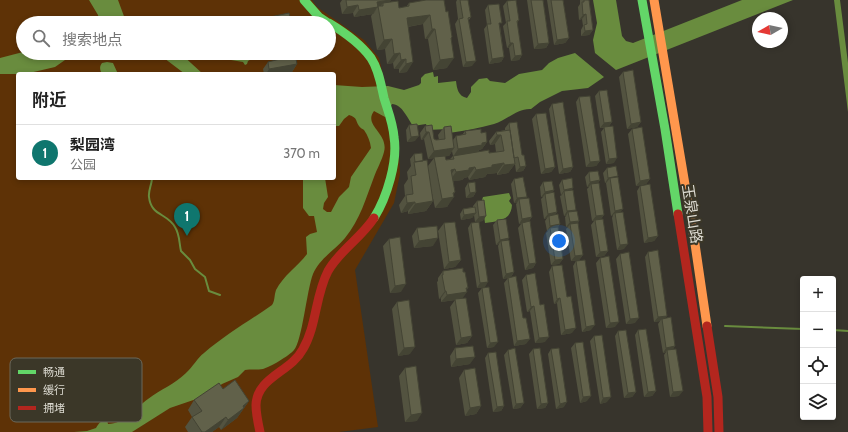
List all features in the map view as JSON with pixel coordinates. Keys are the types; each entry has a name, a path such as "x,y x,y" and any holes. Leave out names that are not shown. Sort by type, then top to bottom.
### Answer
{"street":[{"path":"304,0 318,16"},
{"name":"玉泉山路","path":"642,0 665,129 707,397 708,432"},
{"name":"玉泉山路","path":"654,0 696,251 718,397 719,432"},
{"path":"260,432 256,410 258,392 267,380 290,365 300,355 307,343 314,325 322,287 329,270 338,257 359,236 378,213 385,195 395,149 394,136 376,68 363,49 355,41 336,28"}],"shaded area":[{"path":"0,0 312,0 317,7 330,16 16,16 16,60 336,60 336,20 364,40 379,58 398,140 400,174 394,203 355,270 378,427 339,432 0,432"},
{"path":"89,0 118,0 124,16 98,16"},
{"path":"593,0 616,0 622,36 626,41 633,43 742,0 793,0 763,12 752,12 752,16 616,70 595,53 593,40 597,23"},
{"path":"834,0 840,0 848,63 848,112"},
{"path":"575,53 604,77 588,88 562,91 540,102 531,109 517,112 494,124 449,133 447,129 428,130 426,124 413,126 402,109 396,105 392,104 385,117 374,111 371,116 372,121 385,145 383,155 355,224 345,238 320,263 313,274 300,337 294,350 275,364 266,368 245,370 238,377 222,384 208,395 170,408 132,432 74,432 87,431 96,428 100,422 108,422 108,424 116,422 142,422 142,404 182,377 212,346 272,305 279,285 307,254 306,237 317,232 314,216 309,216 303,208 303,180 325,180 328,197 324,203 323,209 327,212 331,212 339,197 349,187 351,177 371,148 367,134 359,127 354,117 349,115 339,126 336,126 336,85 362,87 388,86 404,90 419,85 421,83 421,78 425,74 433,72 434,77 438,76 438,83 456,81 460,94 467,98 471,92 471,87 479,79 487,78 490,81 505,83 519,74 542,70 549,63 558,58"},
{"path":"16,54 16,60 65,60 55,67 34,72 0,74 0,58"},
{"path":"167,60 188,60 201,72 182,72"},
{"path":"231,60 250,60 245,65 243,62"},
{"path":"102,63 113,63 117,72 101,72 100,66"},
{"path":"509,193 511,198 509,201 512,205 509,214 503,219 495,222 485,223 482,200 483,197"}],"building":[{"path":"346,0 390,0 377,2 378,7 359,10 358,5 347,7"},
{"path":"426,0 444,0 446,12 448,11 454,58 440,60 435,29 432,29 430,15 407,18 413,62 406,64 406,59 401,60 400,53 394,54 392,39 384,40 378,6 383,6 383,3 398,1 399,8 409,6 409,3"},
{"path":"460,0 468,0 471,17 468,18 476,61 466,62 459,19 463,18"},
{"path":"516,0 519,20 517,21 522,55 515,56 513,43 510,43 507,21 510,21 507,1"},
{"path":"531,0 543,0 549,43 538,44"},
{"path":"551,0 563,0 569,38 557,40"},
{"path":"584,0 589,0 593,30 585,31 584,25 587,24 586,14 583,15 582,2 584,2"},
{"path":"499,4 502,23 499,23 504,57 492,59 487,24 491,24 488,5"},
{"path":"289,13 290,16 275,16"},
{"path":"276,60 296,60 297,64 269,69 268,62"},
{"path":"633,70 641,122 631,124 623,72"},
{"path":"607,90 612,122 604,123 599,91"},
{"path":"590,96 600,161 590,162 579,97"},
{"path":"563,102 573,167 563,169 552,104"},
{"path":"546,113 555,167 545,169 536,114"},
{"path":"517,122 522,155 524,155 526,166 520,167 518,157 514,158 509,123"},
{"path":"417,124 419,136 411,137 409,125"},
{"path":"432,125 434,139 436,140 445,139 444,127 451,126 454,148 434,151 429,132 426,132 425,126"},
{"path":"613,126 617,158 609,159 604,127"},
{"path":"642,127 650,179 640,181 632,129"},
{"path":"481,129 481,133 486,132 487,142 482,143 482,145 458,149 456,136 466,134 465,131"},
{"path":"510,130 515,164 504,165 504,163 476,170 475,167 469,168 469,170 456,172 455,169 451,170 455,192 453,193 454,197 442,199 434,157 445,156 446,160 454,159 453,156 489,150 489,153 504,151 501,135 497,135 496,132"},
{"path":"422,153 423,161 415,162 414,154"},
{"path":"427,160 433,201 415,204 415,202 407,203 406,195 413,194 411,176 416,175 414,162"},
{"path":"616,166 618,176 608,178 607,168"},
{"path":"598,171 600,180 590,182 589,172"},
{"path":"523,177 527,197 517,198 514,179"},
{"path":"618,177 623,209 615,211 610,178"},
{"path":"572,178 573,188 564,190 562,180"},
{"path":"552,181 554,190 545,192 543,182"},
{"path":"475,182 476,192 470,193 468,183"},
{"path":"599,183 604,215 596,216 591,184"},
{"path":"650,184 658,236 648,238 640,186"},
{"path":"573,190 576,210 567,211 564,191"},
{"path":"554,192 557,212 548,214 545,194"},
{"path":"529,198 532,217 522,219 519,199"},
{"path":"484,200 486,216 479,217 477,201"},
{"path":"475,207 476,213 464,215 463,209"},
{"path":"577,211 579,221 570,222 568,212"},
{"path":"623,212 628,244 620,245 615,213"},
{"path":"558,214 560,224 550,226 549,216"},
{"path":"506,219 509,238 500,240 497,220"},
{"path":"603,219 608,251 600,252 595,220"},
{"path":"530,221 536,263 529,264 522,223"},
{"path":"455,222 461,260 449,262 444,223"},
{"path":"479,222 488,282 480,283 471,223"},
{"path":"578,223 583,255 575,256 570,224"},
{"path":"437,226 438,238 419,241 417,228"},
{"path":"558,227 563,259 555,260 550,228"},
{"path":"400,237 406,284 395,286 389,239"},
{"path":"509,240 514,272 506,274 501,241"},
{"path":"658,250 667,316 658,317 648,252"},
{"path":"629,252 639,318 630,319 620,254"},
{"path":"609,256 619,322 610,323 600,258"},
{"path":"585,260 595,325 586,327 576,261"},
{"path":"562,265 567,297 571,296 576,328 565,330 560,298 557,299 552,266"},
{"path":"463,268 468,288 466,288 467,292 447,295 442,275 443,271"},
{"path":"535,273 540,305 544,304 549,337 539,338 534,306 531,307 526,275"},
{"path":"516,276 523,318 526,318 530,339 517,341 508,278"},
{"path":"489,287 498,342 490,343 482,288"},
{"path":"466,298 472,336 461,338 455,299"},
{"path":"409,300 415,347 404,348 397,302"},
{"path":"671,317 675,346 666,348 662,319"},
{"path":"646,329 656,391 648,392 638,330"},
{"path":"626,330 636,392 628,393 618,331"},
{"path":"602,335 611,397 603,398 594,336"},
{"path":"583,342 591,396 583,397 575,343"},
{"path":"473,346 475,357 456,359 455,348"},
{"path":"515,348 524,403 516,404 508,350"},
{"path":"540,348 548,403 541,404 533,349"},
{"path":"559,348 567,402 560,404 551,349"},
{"path":"676,349 683,391 673,392 667,350"},
{"path":"496,352 504,406 497,407 488,353"},
{"path":"416,366 422,413 411,415 405,368"},
{"path":"475,368 481,406 470,408 464,370"},
{"path":"235,380 249,401 243,406 244,408 228,420 226,417 205,432 202,432 192,417 202,411 194,400 219,383 223,389"}],"waterway":[{"path":"152,180 149,195 150,203 156,211 172,222 179,236 181,251 190,260 195,269 205,277 209,291 220,295"},
{"path":"725,326 800,329"},
{"path":"836,330 848,331"}],"traffic: fast":[{"path":"304,0 318,16"},
{"path":"642,0 665,129 678,214"},
{"path":"336,27 362,47 374,63 381,83 393,132 395,147 393,168 383,200 374,218"}],"traffic: slow":[{"path":"654,0 695,244 707,326"}],"traffic: jam":[{"path":"678,214 707,397 708,432"},
{"path":"260,432 256,408 258,395 268,381 298,357 308,340 321,290 328,271 338,257 363,232 374,218"},
{"path":"707,326 718,397 719,432"}],"place":[{"name":"梨园湾","path":"187,236"}]}
